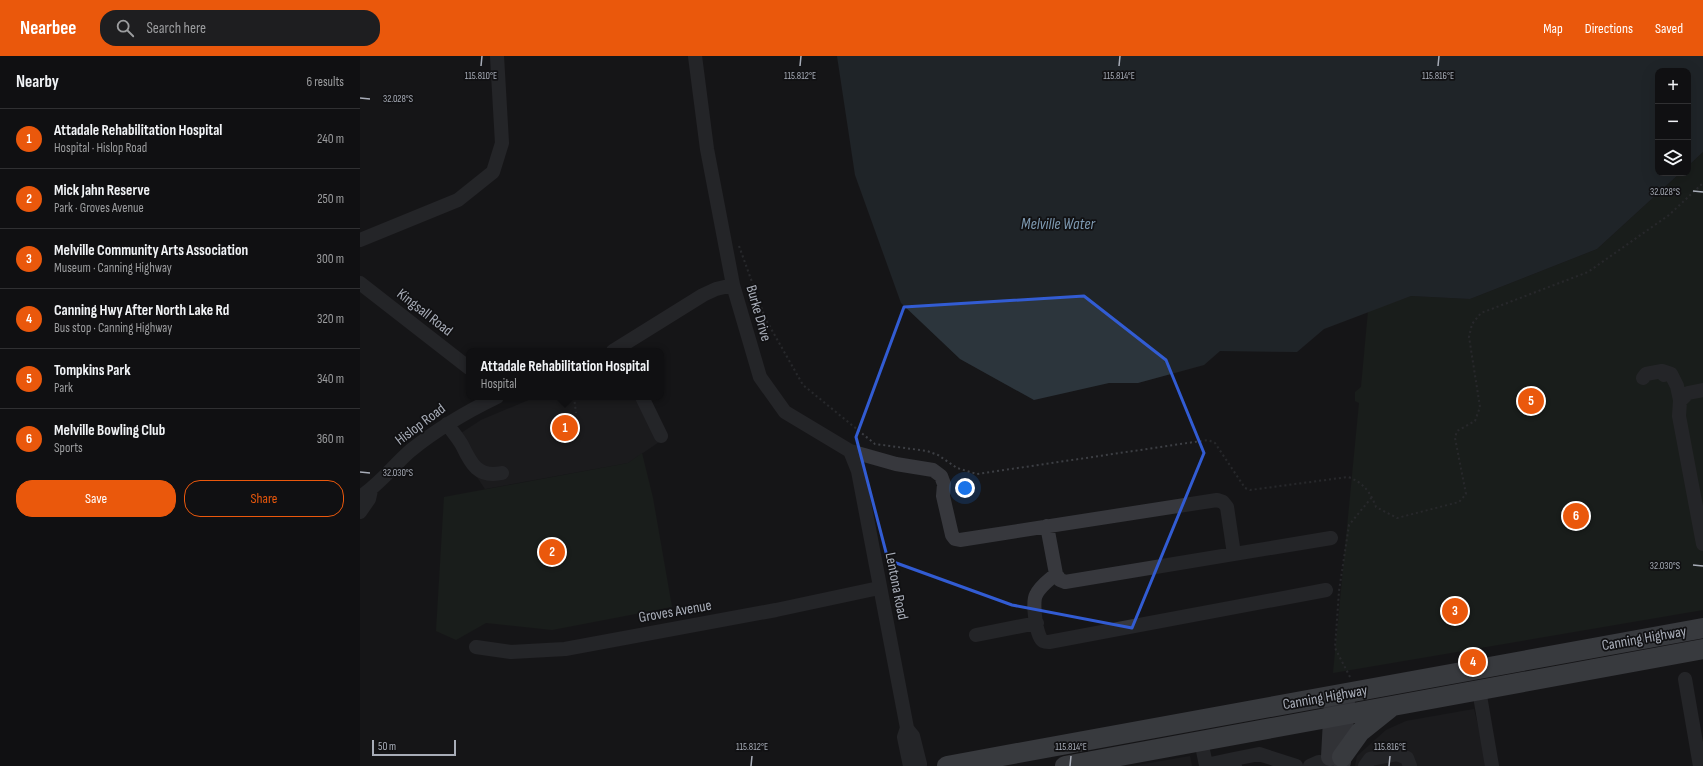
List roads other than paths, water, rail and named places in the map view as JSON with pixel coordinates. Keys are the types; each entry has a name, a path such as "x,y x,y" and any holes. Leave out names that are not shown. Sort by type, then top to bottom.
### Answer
{"highway":[{"name":"Canning Highway","path":"947,766 1343,688 1703,628"},
{"name":"Canning Highway","path":"1064,766 1703,649"},
{"path":"1336,763 1360,732 1391,706"}],"main road":[{"path":"1336,763 1338,716 1343,688"}],"street":[{"path":"360,240 458,200 493,172 502,143 497,56"},
{"name":"Burke Drive","path":"695,56 707,149 733,285 760,377 785,412 850,451 896,464 933,470 941,476 944,484 943,496 952,535 955,539 960,540 1047,526"},
{"name":"Kingsall Road","path":"360,283 466,366"},
{"path":"619,348 703,295 716,289 733,285"},
{"path":"1643,378 1646,374 1671,374 1677,386 1680,400 1679,416 1703,544"},
{"path":"1680,400 1688,393 1703,390"},
{"name":"Hislop Road","path":"360,512 369,500 365,493 410,451 447,424 491,400"},
{"path":"643,400 661,436"},
{"path":"447,424 466,446 474,466 483,473 492,475 502,473"},
{"name":"Lentona Road","path":"850,451 858,471 907,728 913,736 920,764 918,766"},
{"path":"1234,554 1226,507 1223,502 1217,500 1047,526 1056,574 1060,580 1065,582 1331,538"},
{"path":"1056,574 1044,584 1036,595 1034,607 1039,636 1043,641 1049,642 1326,590"},
{"name":"Groves Avenue","path":"476,647 511,652 565,649 776,610 880,588"},
{"path":"976,635 1037,623"},
{"path":"1684,679 1700,766"},
{"path":"1479,690 1492,766"},
{"name":"Lentona Road","path":"907,728 904,737 910,766"},
{"path":"1256,731 1259,754"},
{"path":"1201,741 1213,765 1235,763 1259,754 1296,766"},
{"path":"1365,766 1370,759 1397,754 1407,758 1410,766"},
{"path":"1310,766 1319,762 1336,763"}],"water":[{"name":"Melville Water","path":"837,56 1703,56 1703,152 1691,163 1691,68 1655,68 1655,176 1677,176 1597,249 1470,299 1411,296 1324,329 1297,352 1220,351 1204,365 1138,383 1109,383 1034,400 960,359 901,303 855,175"}],"place":[{"name":"Tompkins Park","path":"1531,401"},
{"name":"Attadale Rehabilitation Hospital","path":"565,428"},
{"name":"Melville Bowling Club","path":"1576,516"},
{"name":"Mick Jahn Reserve","path":"552,552"},
{"name":"Melville Community Arts Association","path":"1455,611"},
{"name":"Canning Hwy After North Lake Rd","path":"1473,662"}]}
